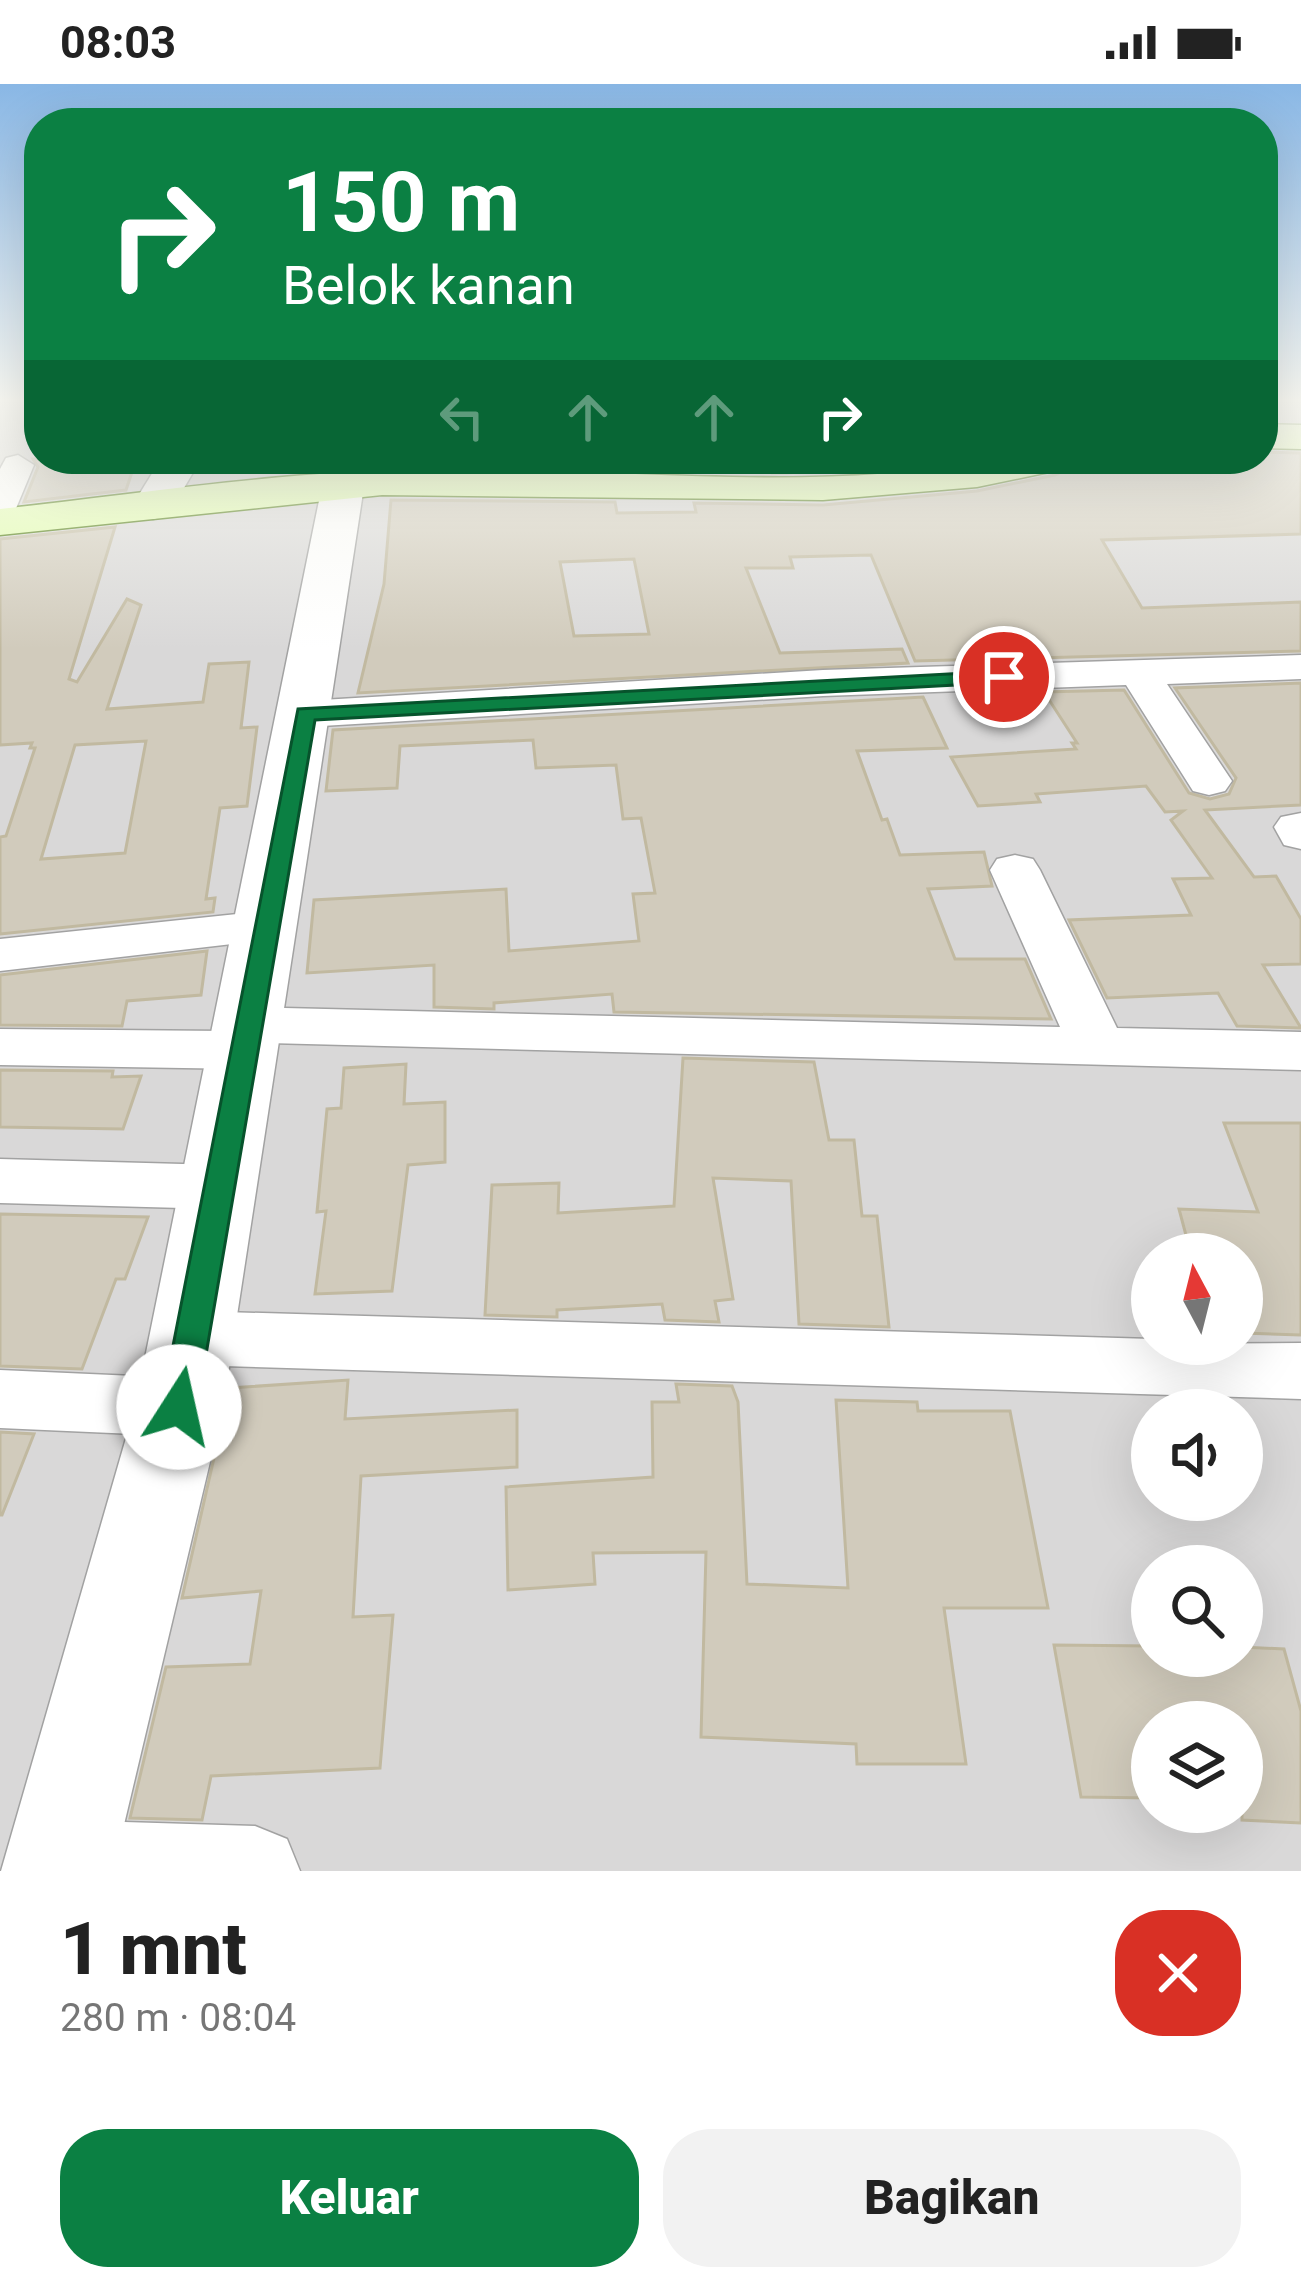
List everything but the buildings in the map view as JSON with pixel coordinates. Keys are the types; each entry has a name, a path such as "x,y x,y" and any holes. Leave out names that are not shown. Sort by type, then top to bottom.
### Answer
{"main road":[{"path":"0,522 331,482"},
{"path":"521,482 712,491 942,482"}],"street":[{"path":"0,512 11,482"},
{"path":"153,506 167,482"},
{"path":"255,1871 58,1868 185,1372 305,714 377,482"},
{"path":"305,714 824,683 1301,667"},
{"path":"1138,673 1209,781"},
{"path":"1015,869 1096,1046"},
{"path":"0,955 266,927"},
{"path":"0,1047 246,1037 1301,1051"},
{"path":"0,1181 219,1186"},
{"path":"0,1399 185,1372 1301,1371"}],"shaded area":[{"path":"0,482 1301,482 1301,1871 0,1871"}],"route":[{"path":"179,1407 305,714 1004,677"}]}
